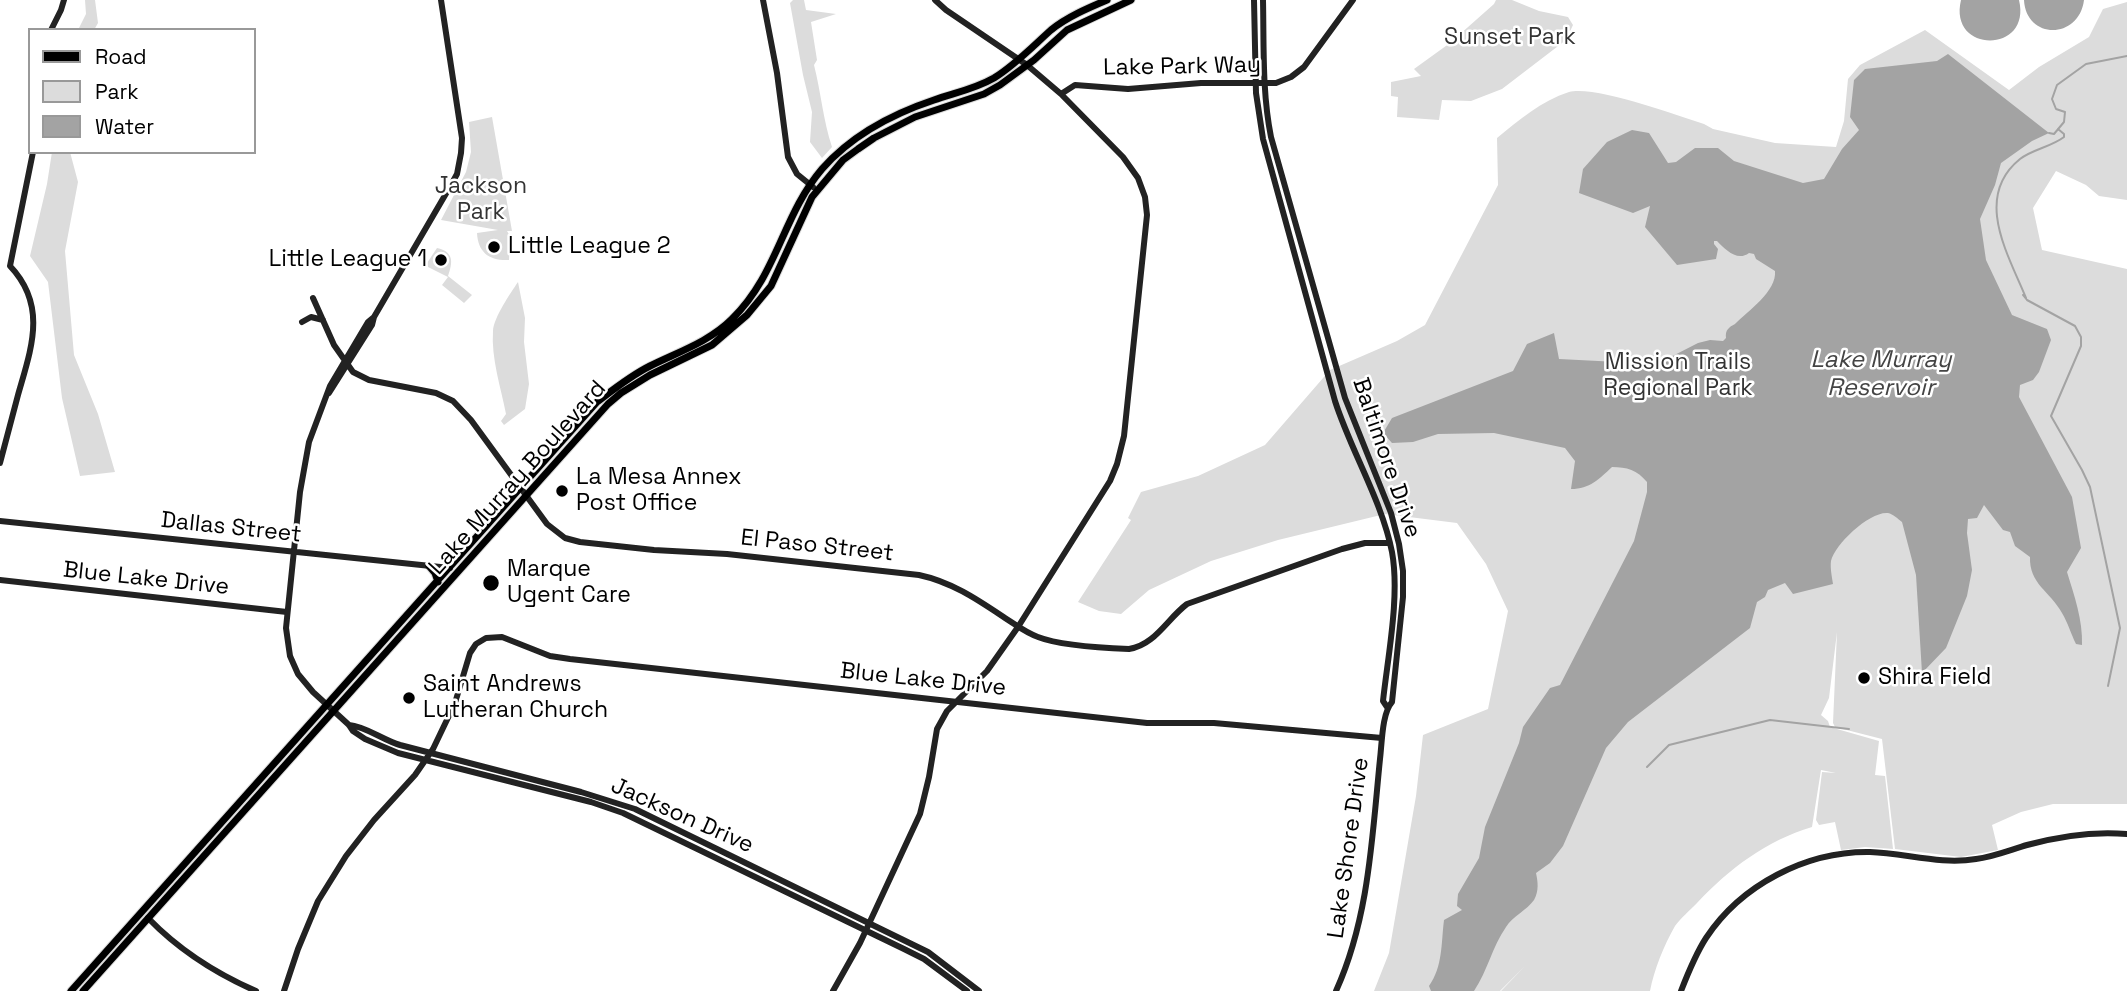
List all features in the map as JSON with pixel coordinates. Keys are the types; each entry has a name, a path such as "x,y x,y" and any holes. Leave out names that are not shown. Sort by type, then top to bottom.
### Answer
{"main road":[{"name":"Lake Murray Boulevard","path":"83,991 597,402 650,366 698,344 733,318 763,280 810,184 836,153 879,124 912,108 980,85 1022,63 1051,30 1107,0"},
{"name":"Lake Murray Boulevard","path":"71,991 150,902 458,573 601,412 621,393 650,375 712,345 757,305 771,286 801,219 818,191 850,155 874,138 915,117 984,94 1057,37 1078,24 1132,0"},
{"path":"844,148 850,155"},
{"path":"429,566 438,582"},
{"path":"148,918 150,902"},
{"path":"139,928 141,912"}],"street":[{"path":"52,28 64,0"},
{"name":"Jackson Drive","path":"440,0 462,138 457,174 374,317 372,325 327,395 317,419 306,453 300,492 288,612 287,643 293,666 303,682 353,731 365,739 425,761 591,802 623,813 928,953 979,991"},
{"path":"763,0 789,157 797,174 818,191"},
{"path":"833,991 868,927 920,814 937,729 955,702 986,671 1018,627 1110,481 1124,436 1145,241 1145,197 1138,178 1123,157 1061,94 935,0"},
{"name":"Baltimore Drive","path":"1254,0 1255,83 1263,139 1335,401 1390,543 1394,582 1383,701 1387,707 1392,702 1403,597 1399,544 1391,513 1345,398 1271,135 1264,83 1263,0"},
{"name":"Lake Park Way","path":"1061,94 1075,85 1128,89 1201,83 1264,83 1286,79 1304,67 1353,0"},
{"path":"1073,16 1078,24"},
{"path":"1263,139 1271,135"},
{"path":"0,463 33,338 33,312 27,290 10,266 33,154"},
{"name":"El Paso Street","path":"313,298 334,345 356,374 369,380 436,393 453,401 554,531 565,538 580,542 727,554 919,575 960,589 1039,638 1133,649 1150,641 1187,604 1342,549 1365,543 1390,543"},
{"path":"302,323 310,317 323,320"},
{"name":"Jackson Drive","path":"346,363 368,322 374,317"},
{"path":"334,345 345,349 354,345"},
{"name":"Dallas Street","path":"0,521 450,568 458,573"},
{"name":"Blue Lake Drive","path":"0,580 288,612"},
{"name":"Blue Lake Drive","path":"429,754 455,703 470,653 483,640 498,636 550,656 570,659 1157,724 1225,724 1382,738"},
{"name":"Lake Shore Drive","path":"1336,991 1357,934 1362,911 1387,707"},
{"name":"Jackson Drive","path":"349,725 358,725 386,741 429,754 581,792 635,809 868,927 924,959 967,991"},
{"path":"284,991 318,901 333,876 356,843 402,791 429,754"},
{"path":"1681,991 1704,940 1727,913 1765,882 1792,867 1838,854 1867,852 1955,861 1978,859 2054,838 2097,833 2127,834"},
{"path":"148,918 196,957 256,991"}],"green space":[{"path":"85,0 95,0 98,23 95,28 79,28 86,14"},
{"path":"793,0 804,0 806,10 836,14 811,22 817,60 814,65 832,147 822,158 810,142 812,112 790,3"},
{"name":"Sunset Park","path":"1496,0 1512,0 1539,11 1568,17 1573,25 1566,40 1502,89 1471,101 1442,100 1439,120 1397,117 1398,97 1391,96 1391,82 1421,76 1414,69 1450,43"},
{"name":"Mission Trails Regional Park","path":"2127,2 2127,200 2099,196 2086,185 2056,171 2033,208 2042,250 2127,269 2127,804 2053,804 2021,812 1992,825 1998,850 1961,857 1895,849 1882,739 1835,727 1833,723 1837,632 1829,698 1821,715 1830,727 1879,741 1875,775 1885,776 1893,849 1865,847 1841,850 1835,822 1819,825 1816,820 1822,772 1836,773 1821,770 1812,827 1779,840 1750,857 1722,878 1686,914 1667,941 1650,991 1501,991 1525,966 1500,991 1374,991 1389,953 1416,796 1423,735 1488,709 1508,611 1486,564 1457,523 1385,514 1278,540 1211,561 1149,590 1121,614 1099,611 1078,602 1131,520 1128,518 1141,492 1198,476 1265,445 1330,370 1397,341 1425,325 1498,185 1497,138 1549,100 1569,92 1597,93 1656,108 1713,129 1775,143 1836,147 1844,121 1848,79 1860,65 1925,30 2009,90 2039,67 2089,37 2103,9"},
{"name":"Jackson Park","path":"492,117 512,231 507,231 510,236 509,260 491,257 480,246 477,233 498,230 441,220 466,172 471,152 469,122"},
{"path":"52,154 71,154 78,182 65,251 74,355 98,414 115,472 80,476 62,398 48,282 30,256"},
{"path":"437,248 447,252 451,258 448,276 472,295 464,303 442,285 448,277 428,267 427,263"},
{"path":"518,282 525,318 524,342 529,384 525,409 504,425 501,421 506,414 495,362 493,331 499,313"}],"water":[{"path":"1961,0 2019,0 2020,18 2014,30 2003,38 1977,38 1966,30 1960,18"},
{"path":"2024,0 2084,0 2080,13 2073,22 2053,30 2034,22 2027,13"},
{"name":"Lake Murray Reservoir","path":"1948,54 2049,133 2032,141 2001,163 1995,185 1980,219 1986,260 2012,315 2047,329 2051,340 2039,372 2033,380 2020,385 2019,397 2072,497 2081,548 2067,572 2080,617 2082,645 2076,644 2062,613 2037,581 2030,557 2015,546 2010,532 2003,530 1984,505 1977,518 1968,519 1972,570 1967,596 1946,648 1922,673 1916,575 1902,522 1888,513 1872,517 1854,530 1834,554 1831,561 1833,584 1793,594 1785,583 1768,590 1765,597 1757,602 1750,628 1628,722 1606,748 1563,846 1550,863 1536,873 1538,887 1534,900 1506,927 1474,991 1431,991 1429,986 1437,971 1441,954 1444,920 1462,910 1457,906 1458,894 1479,858 1485,827 1523,727 1550,688 1560,685 1634,541 1647,492 1647,482 1631,470 1612,467 1589,485 1571,489 1575,461 1565,448 1494,433 1438,434 1413,442 1392,443 1383,433 1392,418 1513,371 1527,344 1554,333 1559,359 1657,364 1698,343 1723,341 1728,329 1767,293 1775,271 1756,259 1754,254 1736,255 1714,241 1718,249 1716,259 1677,265 1645,227 1650,206 1633,213 1579,193 1583,169 1607,142 1632,130 1649,133 1668,163 1676,162 1695,148 1718,148 1734,161 1803,183 1824,179 1842,149 1859,130 1850,117 1854,80 1865,69 1937,61"}],"waterway":[{"path":"2049,133 2054,134 2064,122 2065,112 2056,109 2052,99 2057,85 2086,64 2127,56"},
{"path":"2058,129 2064,137 2020,159 2006,174 1996,208 2004,245 2026,298 2023,295 2027,300 2075,326 2081,337 2081,346 2051,416 2090,487 2120,628 2108,686"},
{"path":"1647,767 1669,745 1770,720 1849,729"}],"place":[{"name":"Little League 2","path":"494,247"},
{"name":"Little League 1","path":"441,260"},
{"name":"La Mesa Annex Post Office","path":"562,491"},
{"name":"Marque Ugent Care","path":"491,583"},
{"name":"Shira Field","path":"1864,678"},
{"name":"Saint Andrews Lutheran Church","path":"409,698"}]}
